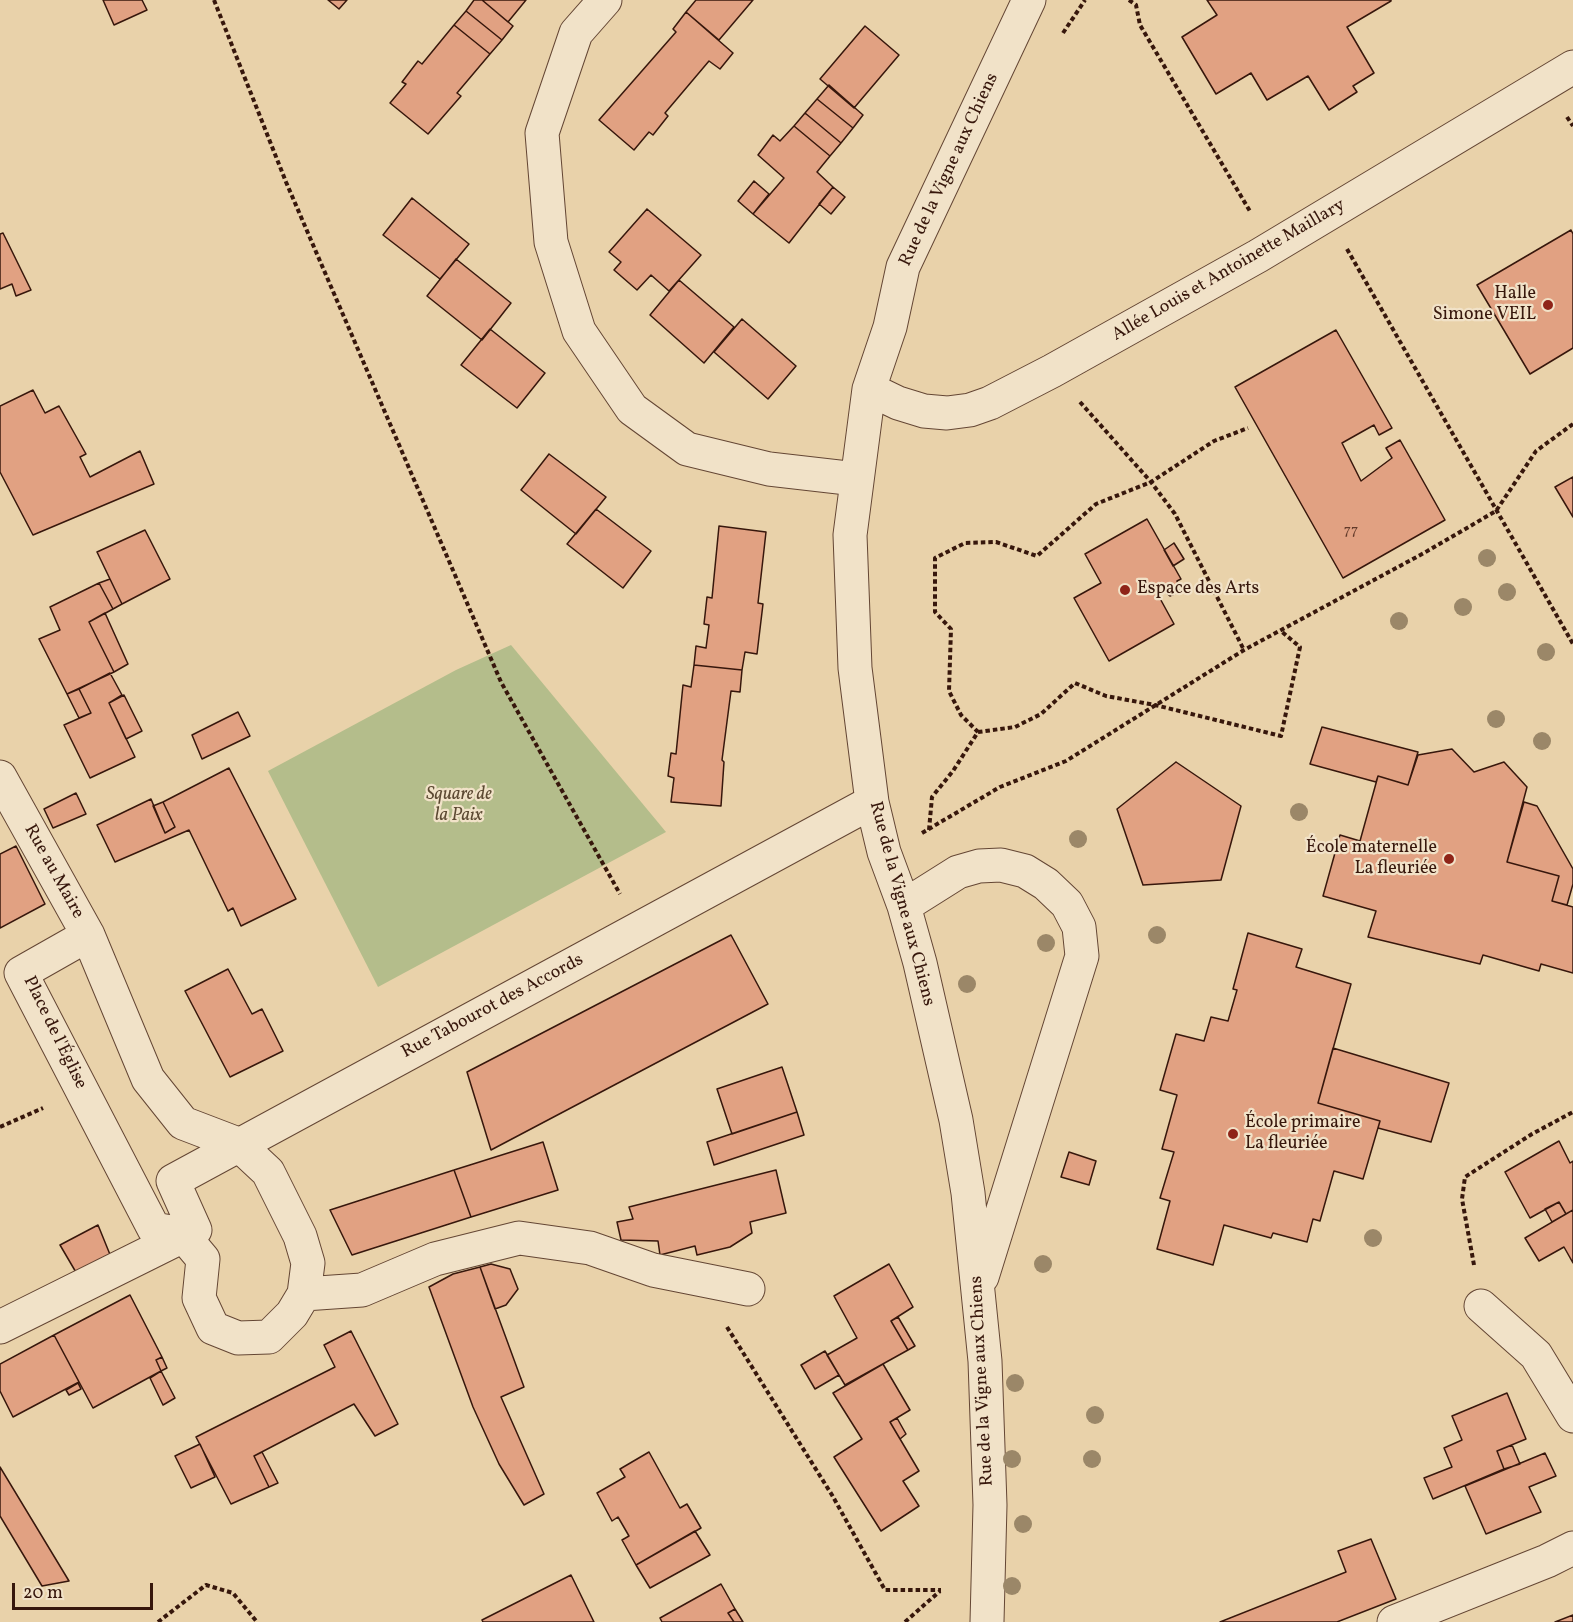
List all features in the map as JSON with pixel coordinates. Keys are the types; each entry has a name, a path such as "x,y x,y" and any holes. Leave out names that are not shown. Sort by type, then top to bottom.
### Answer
{"street":[{"path":"605,0 576,33 542,133 551,242 579,331 632,409 687,449 769,469 856,479"},
{"name":"Rue de la Vigne aux Chiens","path":"987,1622 990,1505 985,1361 979,1288 956,1120 904,906 884,852 872,802 855,668 850,535 869,388 890,327 903,267 1029,0"},
{"name":"Allée Louis et Antoinette Maillary","path":"869,388 898,403 924,411 947,413 970,410 990,403 1258,256 1573,67"},
{"name":"Rue au Maire","path":"0,777 88,935"},
{"name":"Rue Tabourot des Accords","path":"182,1234 195,1230 173,1180 872,802"},
{"path":"904,906 958,872 979,866 1001,866 1025,871 1046,884 1067,904 1079,927 1082,956 979,1288"},
{"path":"0,1327 182,1234 203,1259 199,1298 213,1328 238,1338 269,1337 292,1314 304,1294 308,1263 300,1236 268,1172 238,1144 183,1123 148,1079 88,935"},
{"name":"Place de l'Église","path":"88,935 11,978 154,1229 182,1234"},
{"path":"304,1294 362,1290 435,1258 519,1238 590,1248 653,1270 748,1289"},
{"path":"1481,1306 1536,1355 1573,1416"},
{"path":"1394,1622 1547,1561 1573,1548"}],"path":[{"path":"214,0 286,182 501,682 639,928"},
{"path":"1129,0 1136,5 1140,25 1259,227 1258,256"},
{"path":"1327,214 1573,644"},
{"path":"1052,371 1151,482 1175,514 1244,650"},
{"path":"884,852 929,830 1000,787 1066,761 1244,650 1496,511 1536,451 1573,424"},
{"path":"978,732 961,716 949,691 951,629 935,612 935,558 964,543 996,542 1037,556 1096,504 1151,482 1214,441 1248,428"},
{"path":"929,830 932,797 953,771 978,732 1015,727 1041,714 1075,683 1106,696 1155,705 1281,736 1300,647 1281,631"},
{"path":"1481,1306 1461,1199 1466,1177 1532,1134 1573,1112"},
{"path":"687,1277 718,1313 783,1414 885,1590 941,1590"},
{"path":"158,1622 206,1585 233,1593 257,1622"}],"green space":[{"name":"Square de la Paix","path":"511,645 666,832 378,987 268,771 456,670"}],"building":[{"path":"103,0 142,0 147,10 114,25"},
{"path":"328,0 347,0 339,9"},
{"path":"474,0 482,0 513,26 502,40 466,11"},
{"path":"482,0 526,0 508,22"},
{"path":"696,0 753,0 719,40 686,12"},
{"path":"1207,0 1391,1 1347,27 1374,73 1353,86 1357,92 1329,110 1308,76 1267,100 1251,73 1216,94 1182,37 1217,15"},
{"path":"466,11 502,40 490,54 454,25"},
{"path":"686,12 733,53 720,69 709,61 665,113 668,116 653,135 649,132 634,150 599,120 676,32 673,29"},
{"path":"454,25 490,54 457,93 461,96 428,134 390,103 406,84 402,82 418,61 422,64"},
{"path":"865,26 899,55 854,108 820,79"},
{"path":"829,85 863,115 853,128 817,99"},
{"path":"817,99 853,128 841,143 805,113"},
{"path":"805,113 841,143 830,156 794,126"},
{"path":"794,126 830,156 817,172 833,187 789,243 753,214 784,178 758,155 773,135 780,141"},
{"path":"754,181 769,194 753,214 738,201"},
{"path":"833,187 845,197 831,214 819,204"},
{"path":"412,198 469,244 440,279 383,235"},
{"path":"647,209 701,255 669,291 651,275 637,290 614,270 621,262 609,252"},
{"path":"1571,230 1573,234 1573,348 1530,374 1477,285"},
{"path":"3,233 31,290 16,296 12,284 0,289 0,234"},
{"path":"456,259 511,303 482,340 427,296"},
{"path":"679,280 734,327 704,363 650,315"},
{"path":"742,319 796,366 768,399 714,352"},
{"path":"490,329 545,373 517,408 461,365"},
{"path":"1336,330 1392,428 1379,435 1374,425 1342,443 1361,481 1392,458 1386,448 1400,440 1445,520 1343,578 1235,387"},
{"path":"33,390 45,413 59,406 86,454 80,457 90,477 140,451 154,484 33,535 0,472 0,406"},
{"path":"549,454 606,497 576,534 521,490"},
{"path":"1573,477 1573,517 1555,487"},
{"path":"596,509 651,551 623,588 567,544"},
{"name":"Espace des Arts","path":"1147,519 1181,579 1177,581 1180,591 1170,596 1163,590 1157,593 1174,624 1109,661 1074,598 1101,583 1085,554"},
{"path":"719,526 766,532 758,603 763,604 757,654 745,652 742,670 694,665 696,646 706,648 709,625 704,624 707,597 712,598"},
{"path":"145,530 170,579 122,604 97,552"},
{"path":"1174,543 1184,559 1173,566 1164,550"},
{"path":"110,579 122,604 113,609 99,583"},
{"path":"99,583 113,609 89,622 114,672 67,694 39,639 60,630 50,607"},
{"path":"105,613 128,664 114,672 89,622"},
{"path":"694,665 742,670 740,692 731,691 722,760 724,762 721,806 671,802 674,778 668,776 671,753 676,754 683,685 691,687"},
{"path":"110,673 122,695 109,703 135,757 90,778 64,725 91,713 79,689"},
{"path":"79,689 91,713 79,718 67,694"},
{"path":"124,695 142,731 126,739 109,703"},
{"path":"238,712 250,736 202,759 192,735"},
{"path":"1322,727 1418,752 1408,785 1378,776 1376,782 1310,764"},
{"path":"1452,749 1474,772 1504,762 1527,787 1507,862 1559,876 1552,901 1573,907 1573,973 1541,964 1539,971 1483,955 1480,964 1368,937 1376,911 1323,896 1340,835 1360,841 1378,776 1408,785 1418,755"},
{"path":"1176,762 1241,806 1221,880 1143,885 1117,809"},
{"path":"229,768 296,899 241,926 233,908 228,911 189,830 115,862 97,825 151,799 165,833 175,827 163,802"},
{"path":"76,793 86,814 53,828 44,809"},
{"path":"163,802 175,827 165,833 153,806"},
{"path":"1524,802 1537,806 1573,869 1573,884 1567,905 1552,901 1559,876 1507,862"},
{"path":"16,846 45,904 0,928 0,854"},
{"path":"1248,933 1302,949 1296,967 1351,984 1318,1103 1380,1121 1363,1179 1334,1171 1320,1221 1313,1219 1307,1242 1273,1233 1271,1238 1224,1225 1213,1265 1157,1249 1170,1201 1160,1198 1174,1152 1162,1149 1177,1095 1160,1090 1176,1034 1204,1041 1211,1017 1228,1021 1237,990 1233,989"},
{"path":"731,935 768,1004 491,1150 467,1072"},
{"path":"228,969 252,1014 262,1009 283,1051 230,1077 185,991"},
{"path":"1333,1048 1449,1083 1431,1142 1378,1128 1380,1121 1318,1103"},
{"path":"782,1067 797,1112 732,1134 717,1089"},
{"path":"797,1112 804,1135 714,1165 707,1142"},
{"path":"1559,1141 1570,1163 1573,1161 1573,1210 1566,1214 1559,1202 1530,1218 1505,1172"},
{"path":"543,1142 558,1190 471,1217 454,1170"},
{"path":"1069,1152 1096,1161 1089,1185 1061,1177"},
{"path":"454,1170 471,1217 352,1255 330,1210"},
{"path":"776,1170 786,1213 750,1222 752,1233 730,1247 697,1255 695,1246 660,1255 658,1241 621,1240 617,1222 633,1219 629,1207"},
{"path":"1559,1202 1566,1214 1552,1222 1545,1209"},
{"path":"1573,1210 1573,1263 1564,1247 1539,1261 1525,1238"},
{"path":"98,1225 111,1257 77,1274 60,1245"},
{"path":"491,1264 510,1269 518,1289 506,1305 495,1309 480,1267"},
{"path":"889,1264 913,1307 891,1321 908,1350 845,1385 827,1355 857,1338 834,1296"},
{"path":"480,1267 524,1387 501,1397 544,1494 524,1505 499,1464 473,1407 429,1287 453,1274"},
{"path":"130,1295 162,1357 156,1360 161,1371 93,1408 54,1335"},
{"path":"898,1317 915,1346 908,1350 891,1321"},
{"path":"351,1331 398,1424 375,1436 354,1404 254,1456 269,1487 231,1504 196,1437 335,1367 324,1345"},
{"path":"54,1335 79,1382 13,1417 0,1391 0,1364"},
{"path":"825,1351 839,1375 815,1389 801,1365"},
{"path":"162,1357 167,1368 161,1371 156,1360"},
{"path":"883,1364 910,1410 890,1422 919,1471 903,1481 919,1506 881,1531 834,1457 862,1439 833,1393"},
{"path":"161,1371 175,1398 163,1405 150,1378"},
{"path":"78,1383 81,1389 69,1395 66,1390"},
{"path":"1507,1393 1526,1439 1497,1451 1504,1469 1433,1499 1424,1478 1452,1467 1444,1448 1462,1440 1452,1416"},
{"path":"897,1418 906,1434 900,1439 890,1422"},
{"path":"200,1444 215,1477 191,1488 175,1456"},
{"path":"1512,1445 1520,1464 1504,1469 1497,1451"},
{"path":"262,1452 278,1483 269,1487 254,1456"},
{"path":"649,1452 680,1508 687,1504 701,1528 636,1565 622,1540 629,1536 618,1517 612,1521 597,1493 625,1477 620,1469"},
{"path":"1545,1453 1556,1476 1529,1487 1541,1512 1486,1534 1465,1486"},
{"path":"0,1467 69,1581 42,1586 0,1516"},
{"path":"695,1531 710,1555 650,1588 636,1565"},
{"path":"1371,1539 1396,1599 1337,1622 1220,1622 1346,1572 1338,1551"},
{"path":"571,1575 594,1622 483,1622 482,1620"},
{"path":"721,1584 735,1609 728,1613 734,1622 662,1622 660,1618"},
{"path":"735,1609 743,1622 734,1622 728,1613"},
{"path":"1573,1615 1573,1622 1555,1622"}],"place":[{"name":"Halle Simone VEIL","path":"1548,305"},
{"name":"Espace des Arts","path":"1125,590"},
{"name":"École maternelle La fleuriée","path":"1449,859"},
{"name":"École primaire La fleuriée","path":"1233,1134"}]}
